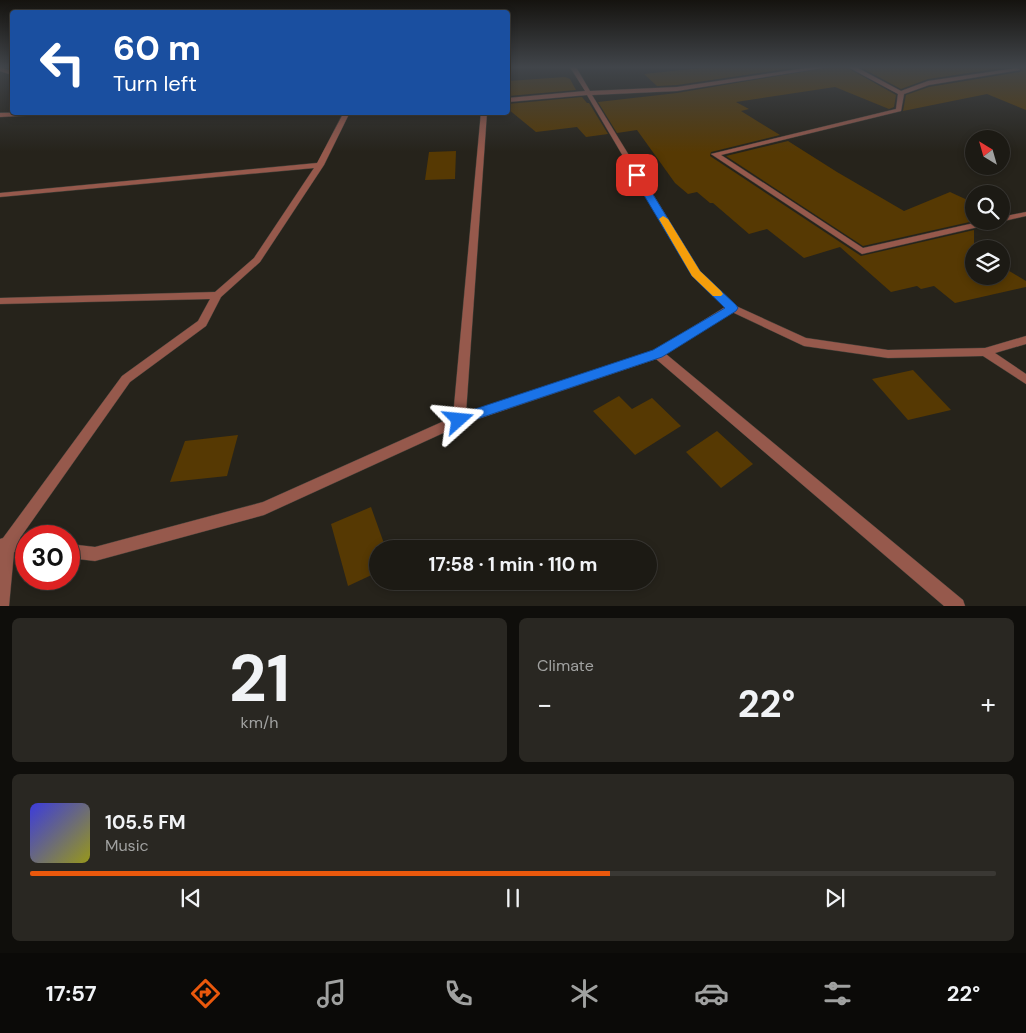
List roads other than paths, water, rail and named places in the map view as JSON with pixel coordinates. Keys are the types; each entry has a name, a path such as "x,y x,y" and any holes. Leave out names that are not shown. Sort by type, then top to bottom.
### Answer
{"street":[{"path":"510,100 562,95"},
{"path":"589,95 696,273 732,308 804,342 888,354 985,352 1026,340"},
{"path":"901,95 899,110 715,154 862,251 965,228"},
{"path":"1,606 2,546 126,378 202,323 217,294 256,260 320,164 345,115"},
{"path":"459,420 484,115"},
{"path":"0,196 320,164"},
{"path":"1010,218 1026,214"},
{"path":"0,301 217,294"},
{"path":"80,552 94,554 264,508 459,420 658,354 732,308"},
{"path":"985,352 1026,380"},
{"path":"658,354 957,606"},
{"path":"2,546 15,546"}]}
